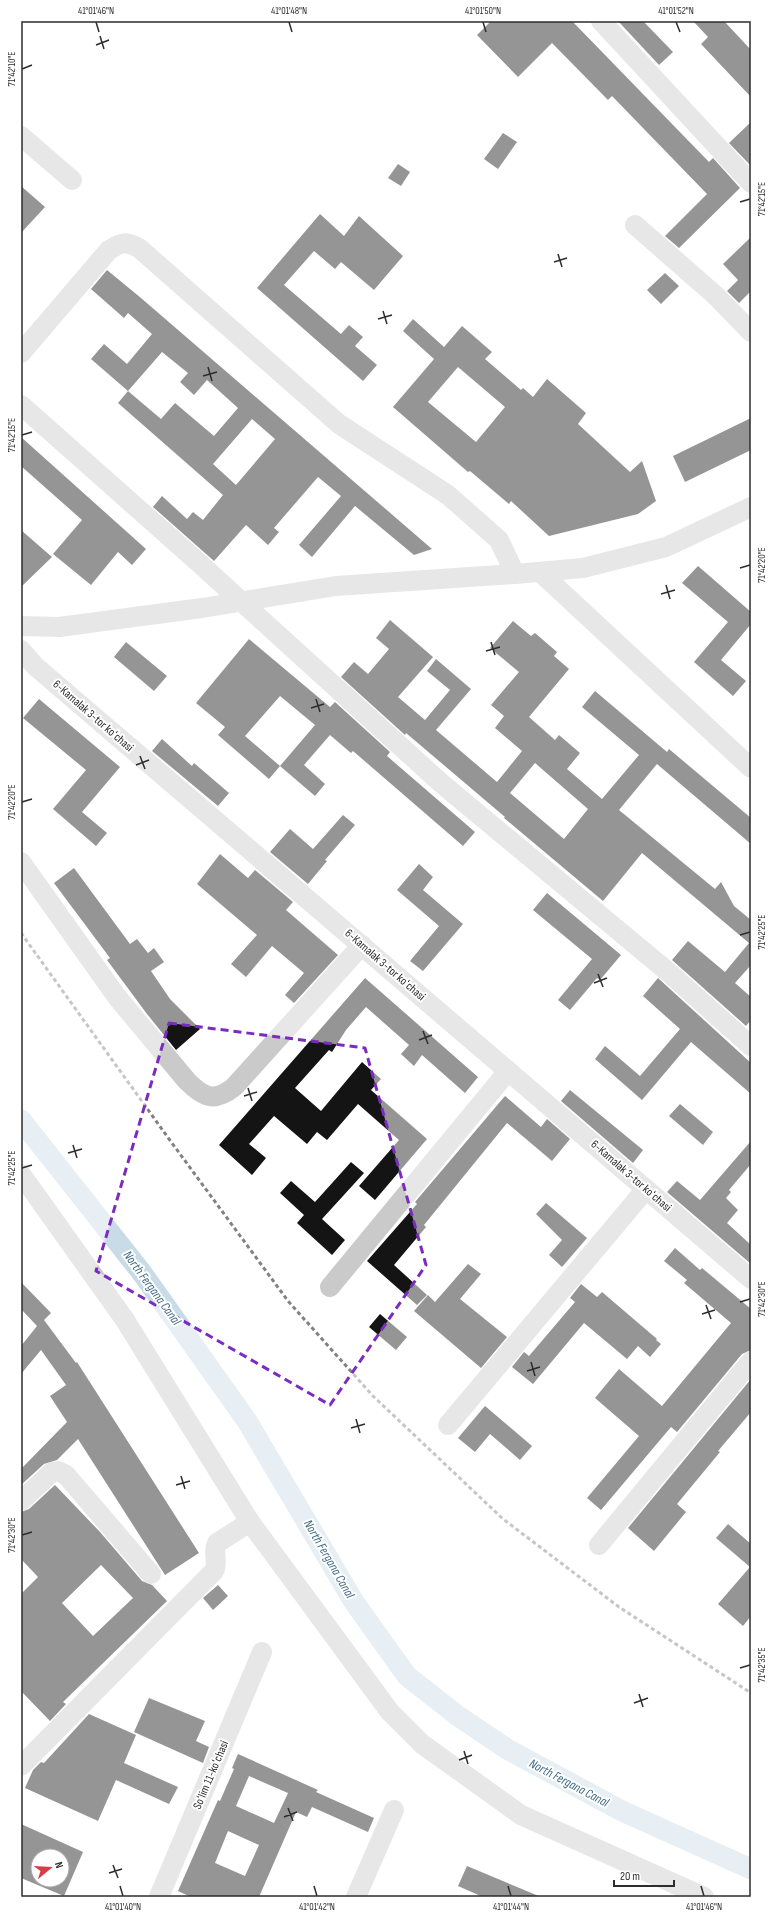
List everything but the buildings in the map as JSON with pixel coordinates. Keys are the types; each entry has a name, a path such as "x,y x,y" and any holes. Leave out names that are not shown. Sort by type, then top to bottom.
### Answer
{"street":[{"path":"601,21 751,183"},
{"path":"21,136 72,180"},
{"path":"635,226 715,295 751,332"},
{"path":"21,353 109,250 120,244 128,243 139,248 338,424 448,495 499,540 515,574"},
{"path":"21,405 198,562 240,602 441,783 667,971 751,1046"},
{"path":"21,626 59,627 240,602 336,586 582,568 666,547 751,507"},
{"path":"540,572 751,768"},
{"name":"6-Kamalak 3-tor koʻchasi","path":"21,650 35,666 751,1279"},
{"path":"21,862 117,997 187,1081 200,1094 208,1097 226,1093 234,1087 362,945"},
{"path":"330,1287 508,1071"},
{"path":"21,1174 125,1320 250,1522 390,1712 422,1744 521,1815 704,1897"},
{"path":"448,1425 646,1189"},
{"path":"599,1545 751,1361"},
{"path":"21,1501 52,1472 58,1471 66,1475 151,1574"},
{"path":"21,1767 214,1571 217,1566 214,1548 216,1543 250,1522"},
{"name":"Soʻlim 11-koʻchasi","path":"159,1897 262,1652"},
{"path":"356,1897 394,1810"}],"highlighted area":[{"path":"169,1023 365,1048 426,1265 330,1405 96,1271"}],"waterway":[{"name":"North Fergana Canal","path":"21,1120 142,1273 247,1421 354,1602 407,1676 458,1716 507,1749 622,1811 751,1869"}],"railway":[{"path":"21,933 288,1301 373,1396 503,1519 619,1607 751,1693"}]}
